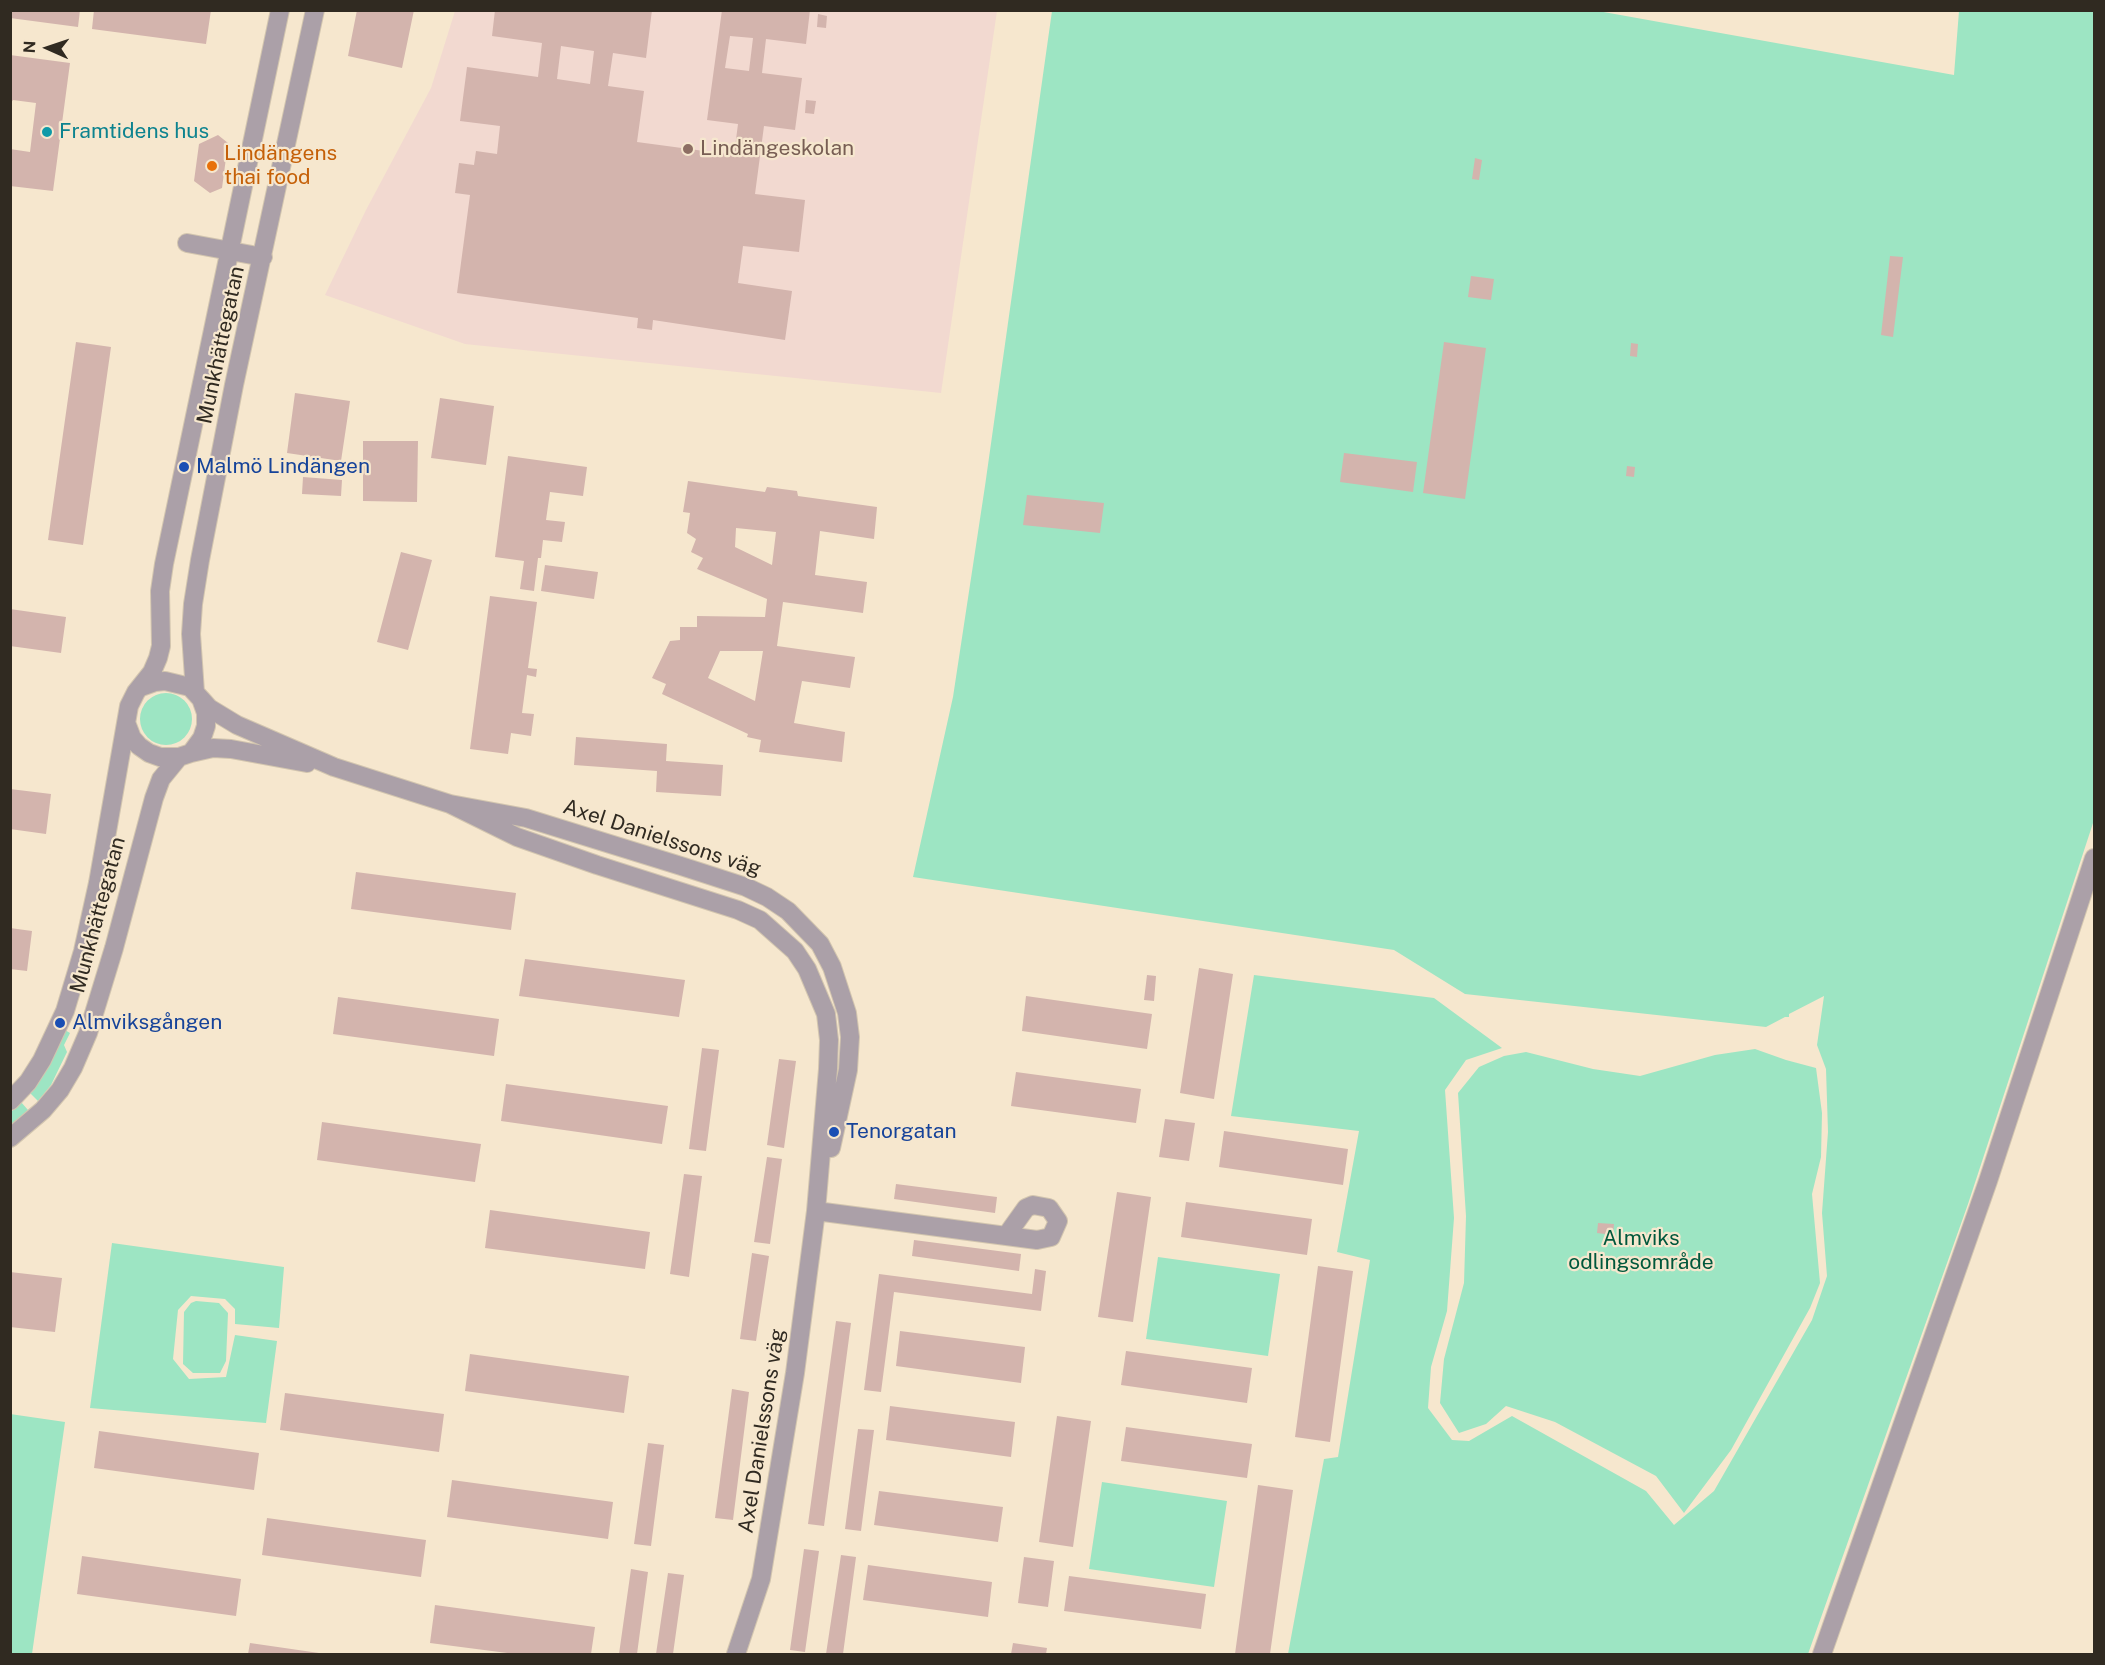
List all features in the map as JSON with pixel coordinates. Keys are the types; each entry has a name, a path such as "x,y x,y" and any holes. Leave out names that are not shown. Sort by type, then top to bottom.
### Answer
{"street":[{"name":"Munkhättegatan","path":"10,1101 28,1082 42,1060 62,1017 80,961 98,883 129,706 136,692 152,672 161,646 160,591 164,564 280,10"},
{"name":"Munkhättegatan","path":"10,1138 43,1110 60,1090 73,1068 87,1033 114,948 161,779 202,738 206,726 206,713 198,696 190,634 193,604 230,408 315,10"},
{"path":"187,243 263,257"},
{"path":"141,687 165,681 183,685 198,696"},
{"name":"Axel Danielssons väg","path":"198,696 209,708 237,724 334,767 450,804 518,837 597,865 738,910 760,920 795,951 807,969 818,990 826,1014 829,1040 816,1211 795,1373 761,1579 736,1654"},
{"path":"127,725 132,738 149,753 160,757 185,755"},
{"name":"Axel Danielssons väg","path":"185,755 213,748 231,749 334,767"},
{"path":"1822,1654 1988,1181 2094,858"},
{"path":"816,1211 1006,1236"}],"shaded area":[{"name":"Lindängeskolan","path":"455,11 997,11 941,393 465,344 325,295 366,210 431,88"}],"green space":[{"path":"1052,11 1598,11 1954,75 1959,11 2094,11 2094,820 1968,1204 1808,1654 1288,1654 1324,1459 1338,1457 1370,1260 1337,1252 1359,1131 1231,1116 1254,975 1434,998 1502,1048 1466,1060 1445,1090 1454,1218 1447,1311 1431,1367 1428,1408 1452,1440 1469,1441 1512,1416 1646,1491 1674,1525 1714,1491 1812,1320 1827,1276 1822,1213 1828,1132 1826,1069 1817,1045 1824,996 1789,1014 1789,1017 1766,1027 1465,994 1394,950 913,877 953,697"},
{"path":"161,693 171,693 185,700 192,719 185,738 171,745 161,745 151,741 144,734 140,724 140,714 144,704 151,697"},
{"path":"65,1030 70,1033 64,1045 67,1052 51,1085 38,1101 30,1093"},
{"name":"Almviks odlingsområde","path":"1755,1049 1816,1068 1822,1113 1821,1157 1812,1194 1820,1283 1810,1308 1731,1450 1684,1513 1656,1476 1555,1422 1506,1406 1486,1424 1459,1433 1440,1403 1444,1359 1464,1283 1466,1216 1458,1093 1479,1067 1504,1056 1526,1052 1593,1069 1640,1076 1715,1055"},
{"path":"21,1102 28,1110 11,1126 11,1112"},
{"path":"112,1243 284,1267 279,1328 235,1324 235,1309 225,1299 191,1296 178,1310 173,1359 189,1379 226,1377 235,1335 277,1341 266,1423 90,1408"},
{"path":"1158,1257 1280,1274 1268,1356 1146,1339"},
{"path":"196,1301 219,1303 228,1313 226,1361 220,1373 193,1373 183,1364 184,1312 191,1303"},
{"path":"10,1414 65,1422 32,1654 11,1654"},
{"path":"1102,1482 1227,1501 1214,1587 1089,1569"}],"building":[{"path":"10,10 80,10 78,27 10,18"},
{"path":"94,10 211,10 206,44 92,29"},
{"path":"357,10 414,10 402,68 348,56"},
{"path":"495,10 652,10 646,58 613,53 608,86 644,91 637,142 734,155 738,124 707,120 722,10 810,10 806,44 766,39 762,73 802,78 795,130 764,126 755,194 805,200 799,252 743,246 738,283 792,291 785,340 653,320 652,330 637,328 638,318 457,293 470,195 455,193 459,163 474,165 476,151 497,154 500,126 460,121 467,67 538,77 542,43 492,36","holes":["730,36 753,38 749,71 725,68","561,46 594,51 590,84 557,79"]},
{"path":"818,14 827,16 826,28 817,27"},
{"name":"Framtidens hus","path":"10,55 70,63 53,191 10,186 10,149 30,152 36,103 13,100 10,104"},
{"path":"806,100 816,101 814,114 805,113"},
{"path":"218,135 228,143 222,188 210,193 194,181 199,144"},
{"path":"1475,158 1482,160 1479,180 1472,179"},
{"path":"1890,256 1903,257 1893,337 1881,335"},
{"path":"1471,276 1494,279 1491,300 1468,297"},
{"path":"76,342 111,347 83,545 48,540"},
{"path":"1444,342 1486,348 1465,499 1423,493"},
{"path":"1631,343 1638,344 1637,357 1630,356"},
{"path":"295,393 350,401 341,461 287,453"},
{"path":"440,398 494,406 486,465 431,458"},
{"path":"363,441 418,441 417,502 363,501"},
{"path":"1344,453 1417,462 1413,492 1340,482"},
{"path":"508,456 587,467 583,496 550,492 546,520 565,522 562,542 543,540 534,591 520,589 524,561 495,557"},
{"path":"1627,466 1635,467 1634,477 1626,476"},
{"path":"303,477 342,480 341,496 302,494"},
{"path":"688,481 765,492 767,487 797,491 798,496 877,507 874,539 820,531 815,575 867,582 863,613 783,602 777,646 855,657 850,688 802,681 794,723 845,732 842,762 759,752 761,740 747,737 748,734 662,694 666,684 652,678 670,641 680,640 680,627 697,627 697,616 765,617 767,599 697,569 703,558 691,552 696,539 687,533 690,513 683,512","holes":["736,528 776,532 772,565 735,547","720,651 763,651 755,701 708,678"]},
{"path":"1027,495 1104,503 1100,533 1023,525"},
{"path":"401,552 432,560 408,650 377,642"},
{"path":"545,565 598,572 594,599 541,591"},
{"path":"490,596 537,602 528,668 537,669 536,677 527,675 522,713 534,714 531,736 511,733 508,754 470,749"},
{"path":"10,609 66,617 61,653 10,646"},
{"path":"576,737 667,744 666,761 723,765 721,796 656,792 657,771 574,765"},
{"path":"10,789 51,794 46,834 10,829"},
{"path":"356,872 516,893 511,930 351,909"},
{"path":"10,928 32,931 27,971 10,969"},
{"path":"525,959 685,980 679,1017 519,996"},
{"path":"1199,968 1233,974 1214,1099 1180,1093"},
{"path":"1147,975 1156,976 1154,1001 1144,1000"},
{"path":"1026,996 1152,1014 1147,1049 1022,1031"},
{"path":"338,997 499,1019 494,1056 333,1034"},
{"path":"702,1048 719,1050 706,1151 689,1149"},
{"path":"779,1059 796,1061 784,1148 767,1145"},
{"path":"1016,1072 1141,1089 1136,1123 1011,1106"},
{"path":"506,1084 668,1106 662,1144 501,1121"},
{"path":"1165,1119 1195,1123 1189,1161 1159,1157"},
{"path":"322,1122 481,1144 475,1182 317,1160"},
{"path":"1224,1131 1348,1149 1343,1185 1219,1167"},
{"path":"767,1157 782,1159 770,1244 754,1242"},
{"path":"684,1174 702,1176 689,1277 670,1274"},
{"path":"896,1184 997,1197 995,1213 894,1199"},
{"path":"1117,1192 1151,1197 1133,1322 1098,1317"},
{"path":"1186,1202 1312,1219 1307,1255 1181,1237"},
{"path":"490,1210 650,1232 645,1269 485,1248"},
{"path":"1598,1223 1614,1224 1613,1235 1597,1233"},
{"path":"914,1240 1021,1254 1019,1271 912,1256"},
{"path":"752,1253 769,1256 756,1341 740,1339"},
{"path":"1318,1266 1353,1271 1330,1442 1295,1437"},
{"path":"1035,1269 1046,1271 1041,1311 894,1292 881,1392 864,1390 879,1274 1032,1294"},
{"path":"10,1272 62,1278 55,1332 10,1327"},
{"path":"836,1321 851,1323 824,1526 808,1524"},
{"path":"900,1331 1025,1347 1021,1383 896,1366"},
{"path":"1126,1351 1252,1368 1247,1403 1121,1385"},
{"path":"470,1354 629,1376 624,1413 465,1391"},
{"path":"732,1389 749,1392 733,1520 715,1518"},
{"path":"285,1393 444,1414 439,1452 280,1430"},
{"path":"890,1406 1015,1422 1011,1457 886,1440"},
{"path":"1057,1416 1091,1421 1073,1547 1039,1542"},
{"path":"1126,1427 1252,1444 1247,1478 1121,1461"},
{"path":"858,1429 874,1430 861,1531 845,1529"},
{"path":"99,1431 259,1453 254,1490 94,1468"},
{"path":"648,1443 664,1445 651,1546 634,1544"},
{"path":"452,1480 613,1502 608,1539 447,1517"},
{"path":"1258,1485 1293,1490 1270,1654 1235,1654"},
{"path":"879,1491 1003,1507 998,1542 874,1525"},
{"path":"267,1518 426,1540 421,1577 262,1555"},
{"path":"804,1549 819,1551 805,1652 790,1650"},
{"path":"841,1555 856,1557 843,1654 826,1654"},
{"path":"82,1556 241,1579 236,1616 77,1594"},
{"path":"1024,1557 1054,1561 1048,1607 1018,1603"},
{"path":"868,1565 992,1582 988,1617 863,1600"},
{"path":"631,1569 648,1572 637,1654 619,1654"},
{"path":"668,1573 684,1575 673,1654 656,1654"},
{"path":"1069,1576 1206,1594 1201,1629 1064,1611"},
{"path":"435,1605 595,1627 591,1654 515,1654 430,1643"},
{"path":"250,1643 319,1653 319,1654 248,1654"},
{"path":"1013,1643 1047,1648 1046,1654 1011,1654"}],"place":[{"name":"Framtidens hus","path":"47,132"},
{"name":"Lindängeskolan","path":"688,149"},
{"name":"Lindängens thai food","path":"212,166"},
{"name":"Malmö Lindängen","path":"184,467"},
{"name":"Almviksgången","path":"60,1023"},
{"name":"Tenorgatan","path":"834,1132"}]}
